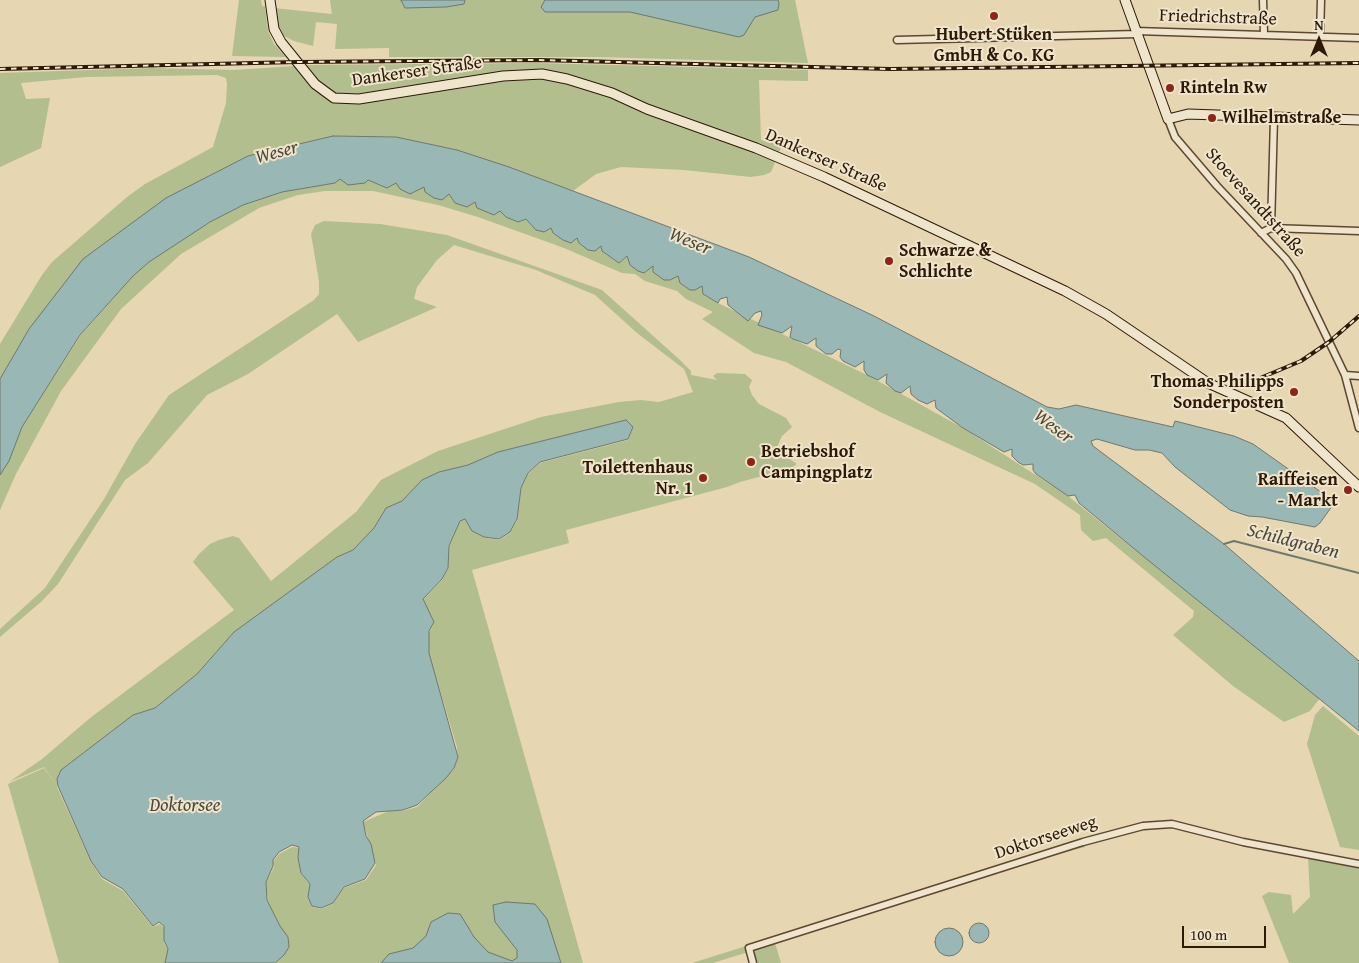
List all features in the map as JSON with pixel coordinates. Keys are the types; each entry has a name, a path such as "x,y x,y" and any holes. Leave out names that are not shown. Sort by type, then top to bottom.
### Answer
{"main road":[{"name":"Dankerser Straße","path":"270,0 274,29 282,42 315,84 334,98 358,99 518,74 548,75 612,93 647,109 756,148 824,177 1072,294 1106,314 1208,383 1286,418 1359,486"},
{"name":"Stoevesandtstraße","path":"1125,0 1168,119"},
{"path":"1168,119 1188,114 1359,120"}],"street":[{"path":"1263,0 1264,34"},
{"path":"1320,36 1321,0"},
{"name":"Friedrichstraße","path":"897,40 1136,33 1264,34 1359,38"},
{"path":"1271,228 1274,118"},
{"name":"Stoevesandtstraße","path":"1168,119 1175,138 1296,274 1345,375 1359,428"},
{"path":"1261,233 1271,228 1359,231"},
{"path":"1345,375 1359,376"},
{"name":"Doktorseeweg","path":"753,963 749,948 1099,837 1143,826 1172,824 1243,842 1359,864"}],"green space":[{"path":"239,0 261,0 262,6 265,6 268,31 274,44 286,57 232,56"},
{"path":"330,0 795,0 808,63 597,57 389,57 389,48 335,49 337,24 316,22 313,46 294,41 282,35 278,30 274,8 332,14"},
{"path":"535,63 808,70 808,81 759,80 761,140 782,145 771,172 751,177 684,170 621,167 596,174 573,191 457,150 396,137 333,136 248,156 29,329 0,379 0,344 52,262 127,197 145,184 213,147 226,103 227,84 226,78 217,75 86,77 21,83 26,99 50,98 41,148 0,167 0,73 152,68 234,70 310,65"},
{"path":"340,179 368,180 387,188 396,182 410,194 424,186 449,194 455,203 466,207 475,202 496,214 500,210 506,217 518,222 526,219 536,230 551,228 553,233 563,240 571,242 577,237 581,245 601,246 602,251 619,263 628,256 628,261 653,266 670,280 678,275 680,283 690,290 702,286 705,296 867,375 963,428 1068,496 1320,698 1310,711 1284,722 1233,686 1173,635 1193,617 1194,611 1106,538 1093,541 1081,530 1080,515 1035,484 880,412 786,362 754,353 702,319 713,312 686,299 677,291 645,281 635,274 622,273 564,248 478,217 438,205 373,191 325,191 298,195 259,208 181,254 121,309 61,391 16,474 0,510 0,475 9,461 22,427 81,335 133,276 149,262 210,222 243,205 282,192"},
{"path":"324,221 380,224 447,235 602,290 680,360 691,371 691,375 717,380 713,376 717,373 745,374 752,380 749,387 759,404 786,418 792,427 782,436 777,447 771,446 797,464 789,469 727,487 566,530 569,543 472,570 583,963 561,963 519,950 519,959 513,963 426,938 414,949 382,963 276,963 289,948 289,939 280,927 268,901 266,883 274,867 273,862 279,854 292,847 299,848 298,859 301,874 310,885 308,898 312,907 321,909 333,904 344,888 366,880 376,865 363,822 389,811 403,811 417,807 454,769 458,758 457,747 429,654 429,633 434,623 423,600 442,580 448,569 449,548 460,521 465,519 472,531 485,538 499,540 510,533 517,521 521,489 528,474 540,463 628,440 633,428 626,420 498,452 468,465 439,472 422,480 402,501 386,508 374,528 353,550 337,557 234,632 197,674 155,708 133,715 61,770 58,775 57,787 91,862 102,879 123,891 153,927 160,924 164,928 164,942 168,951 165,963 59,963 8,784 44,768 57,786 44,767 9,782 42,759 90,718 234,610 193,562 210,544 233,536 239,538 271,581 356,512 381,480 438,451 541,417 619,402 641,400 659,402 693,392 684,369 637,333 595,295 536,270 454,245 437,260 417,287 414,299 437,307 358,342 337,314 248,374 207,395 148,463 125,480 58,584 42,601 0,637 0,629 45,588 104,499 135,444 169,395 314,300 319,294 319,281 311,234 315,225"},
{"path":"1323,706 1359,736 1359,850 1340,847 1307,744 1315,715"},
{"path":"1084,840 1085,847 1002,869 997,874 775,943 781,963 757,963 755,958 745,953 713,963 692,963"},
{"path":"1308,857 1359,868 1359,963 1289,963 1262,896 1269,892 1291,895 1293,914 1310,897"}],"water":[{"path":"401,0 465,0 464,4 446,7 405,8"},
{"path":"545,0 778,0 779,3 778,10 755,17 744,35 739,37 630,12 545,12 541,7"},
{"name":"Weser","path":"333,136 396,137 457,150 509,167 749,257 874,316 1047,407 1059,409 1076,405 1173,427 1175,421 1234,436 1253,444 1335,502 1315,527 1248,516 1230,510 1175,467 1162,453 1149,450 1135,450 1097,439 1091,441 1093,446 1224,544 1359,661 1359,731 1079,503 1075,495 1068,496 1036,474 1033,470 1033,464 1023,465 1018,462 1012,456 1012,449 1004,452 963,428 936,408 935,400 927,404 918,400 911,394 910,386 901,393 895,391 886,383 887,374 878,380 867,375 864,370 864,361 855,367 843,361 840,357 841,350 838,349 832,354 826,354 816,346 816,338 807,344 793,339 790,337 792,326 782,333 758,325 762,315 761,311 755,313 748,321 728,305 727,297 720,299 718,303 703,294 702,286 695,290 690,290 680,283 678,276 670,280 664,280 653,272 653,266 644,273 638,271 630,265 627,256 619,263 602,251 601,246 595,251 588,250 579,243 577,238 571,243 563,240 553,233 551,228 544,232 536,230 526,219 518,222 506,217 500,211 494,215 477,208 475,202 467,207 455,203 449,194 442,200 434,198 425,192 424,187 410,194 400,189 396,183 387,188 368,180 365,183 348,185 340,179 335,183 282,192 243,205 210,222 149,262 133,276 80,335 22,427 9,461 0,475 0,379 29,329 83,259 166,198 248,156"},
{"name":"Doktorsee","path":"626,420 633,427 628,439 540,462 528,473 521,488 517,519 510,532 499,539 484,537 472,531 465,519 460,521 449,546 448,568 442,579 423,599 434,622 429,631 429,653 458,757 454,768 446,778 417,805 403,810 376,812 363,821 375,863 365,879 344,887 333,903 321,908 312,906 308,897 310,884 301,873 298,858 299,847 292,845 279,852 273,860 273,866 266,882 267,900 280,926 288,937 289,947 284,955 275,963 165,963 168,949 164,940 164,926 159,922 153,926 123,889 102,877 91,861 58,786 57,779 61,770 133,715 155,708 197,674 234,632 337,557 353,550 374,528 386,508 402,501 422,480 439,472 468,465 498,452"},
{"path":"506,902 535,904 547,919 561,963 381,963 389,954 413,948 426,936 431,922 448,913 460,914 474,937 488,952 512,961 517,958 517,950 495,922 493,905"},
{"path":"979,923 986,926 989,933 986,940 979,943 972,940 969,933 972,926"},
{"path":"949,928 959,932 963,942 959,952 949,956 939,952 935,942 939,932"}],"waterway":[{"name":"Schildgraben","path":"1224,544 1234,541 1359,573"}],"railway":[{"path":"0,69 297,62 539,60 890,69 1359,63"},
{"path":"1246,384 1301,361 1329,342 1359,316"}],"place":[{"name":"Hubert Stüken GmbH & Co. KG","path":"994,16"},
{"name":"Rinteln Rw","path":"1170,88"},
{"name":"Wilhelmstraße","path":"1212,118"},
{"name":"Schwarze & Schlichte","path":"889,261"},
{"name":"Thomas Philipps Sonderposten","path":"1294,392"},
{"name":"Betriebshof Campingplatz","path":"751,462"},
{"name":"Toilettenhaus Nr. 1","path":"703,478"},
{"name":"Raiffeisen - Markt","path":"1348,490"}]}
